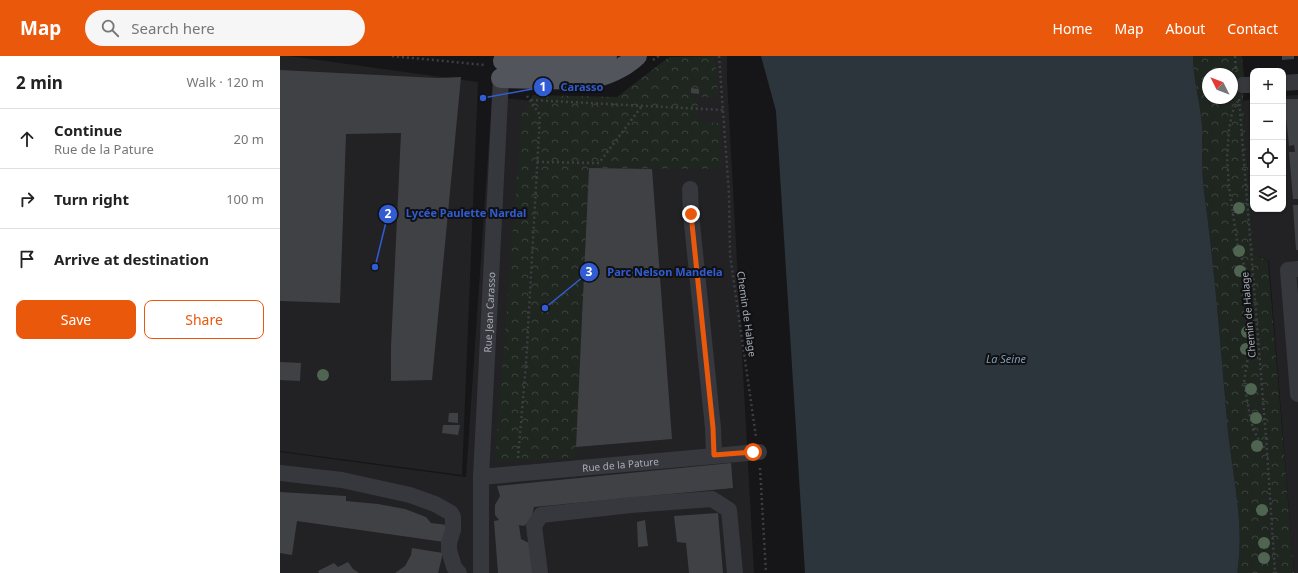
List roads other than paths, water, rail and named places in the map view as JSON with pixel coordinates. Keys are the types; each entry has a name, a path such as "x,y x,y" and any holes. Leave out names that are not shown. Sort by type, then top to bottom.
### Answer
{"main road":[{"path":"503,63 546,63 561,59 590,60 607,56"},
{"path":"503,63 588,80 620,69 637,56"}],"street":[{"name":"Rue Jean Carasso","path":"481,573 481,477 503,63"},
{"path":"1286,83 1298,82"},
{"path":"690,188 691,214 713,428 714,455"},
{"path":"1298,269 1288,270 1298,394"},
{"name":"Rue de la Pature","path":"481,477 759,452"},
{"path":"280,473 342,480 410,494 435,504 451,513 453,517 453,530 449,543 454,567 459,573"},
{"path":"540,573 534,526 541,515 631,505 712,499 729,510 735,573"}],"water":[{"name":"La Seine","path":"761,56 1193,56 1194,73 1202,125 1203,183 1215,281 1228,432 1239,520 1240,538 1237,573 805,573 776,111"}],"place":[{"name":"Carasso","path":"483,98"},
{"name":"Lycée Paulette Nardal","path":"375,267"},
{"name":"Parc Nelson Mandela","path":"545,308"}]}
